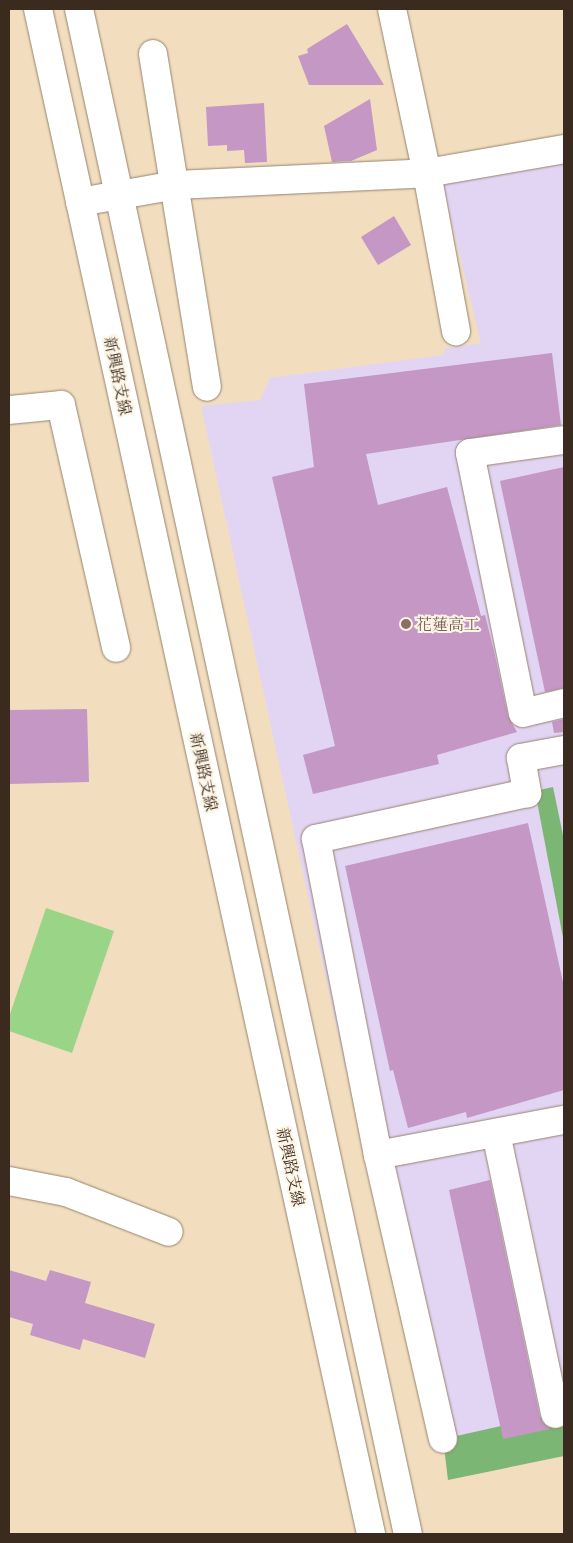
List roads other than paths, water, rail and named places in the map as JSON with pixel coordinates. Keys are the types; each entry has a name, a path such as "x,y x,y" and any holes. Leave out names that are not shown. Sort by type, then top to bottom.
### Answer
{"street":[{"name":"新興路支線","path":"38,9 371,1534"},
{"path":"78,9 120,193 408,1534"},
{"path":"392,9 428,173 456,331"},
{"path":"153,54 208,387"},
{"path":"80,202 120,193 176,185 428,173 564,149"},
{"path":"9,410 61,405 116,648"},
{"path":"564,440 470,453 523,712 564,703"},
{"path":"443,1439 378,1155 316,839 527,793 521,758 564,750"},
{"path":"378,1155 564,1120"},
{"path":"496,1133 555,1414"},
{"path":"9,1181 66,1192 169,1232"}],"place":[{"name":"花蓮高工","path":"406,624"}]}
